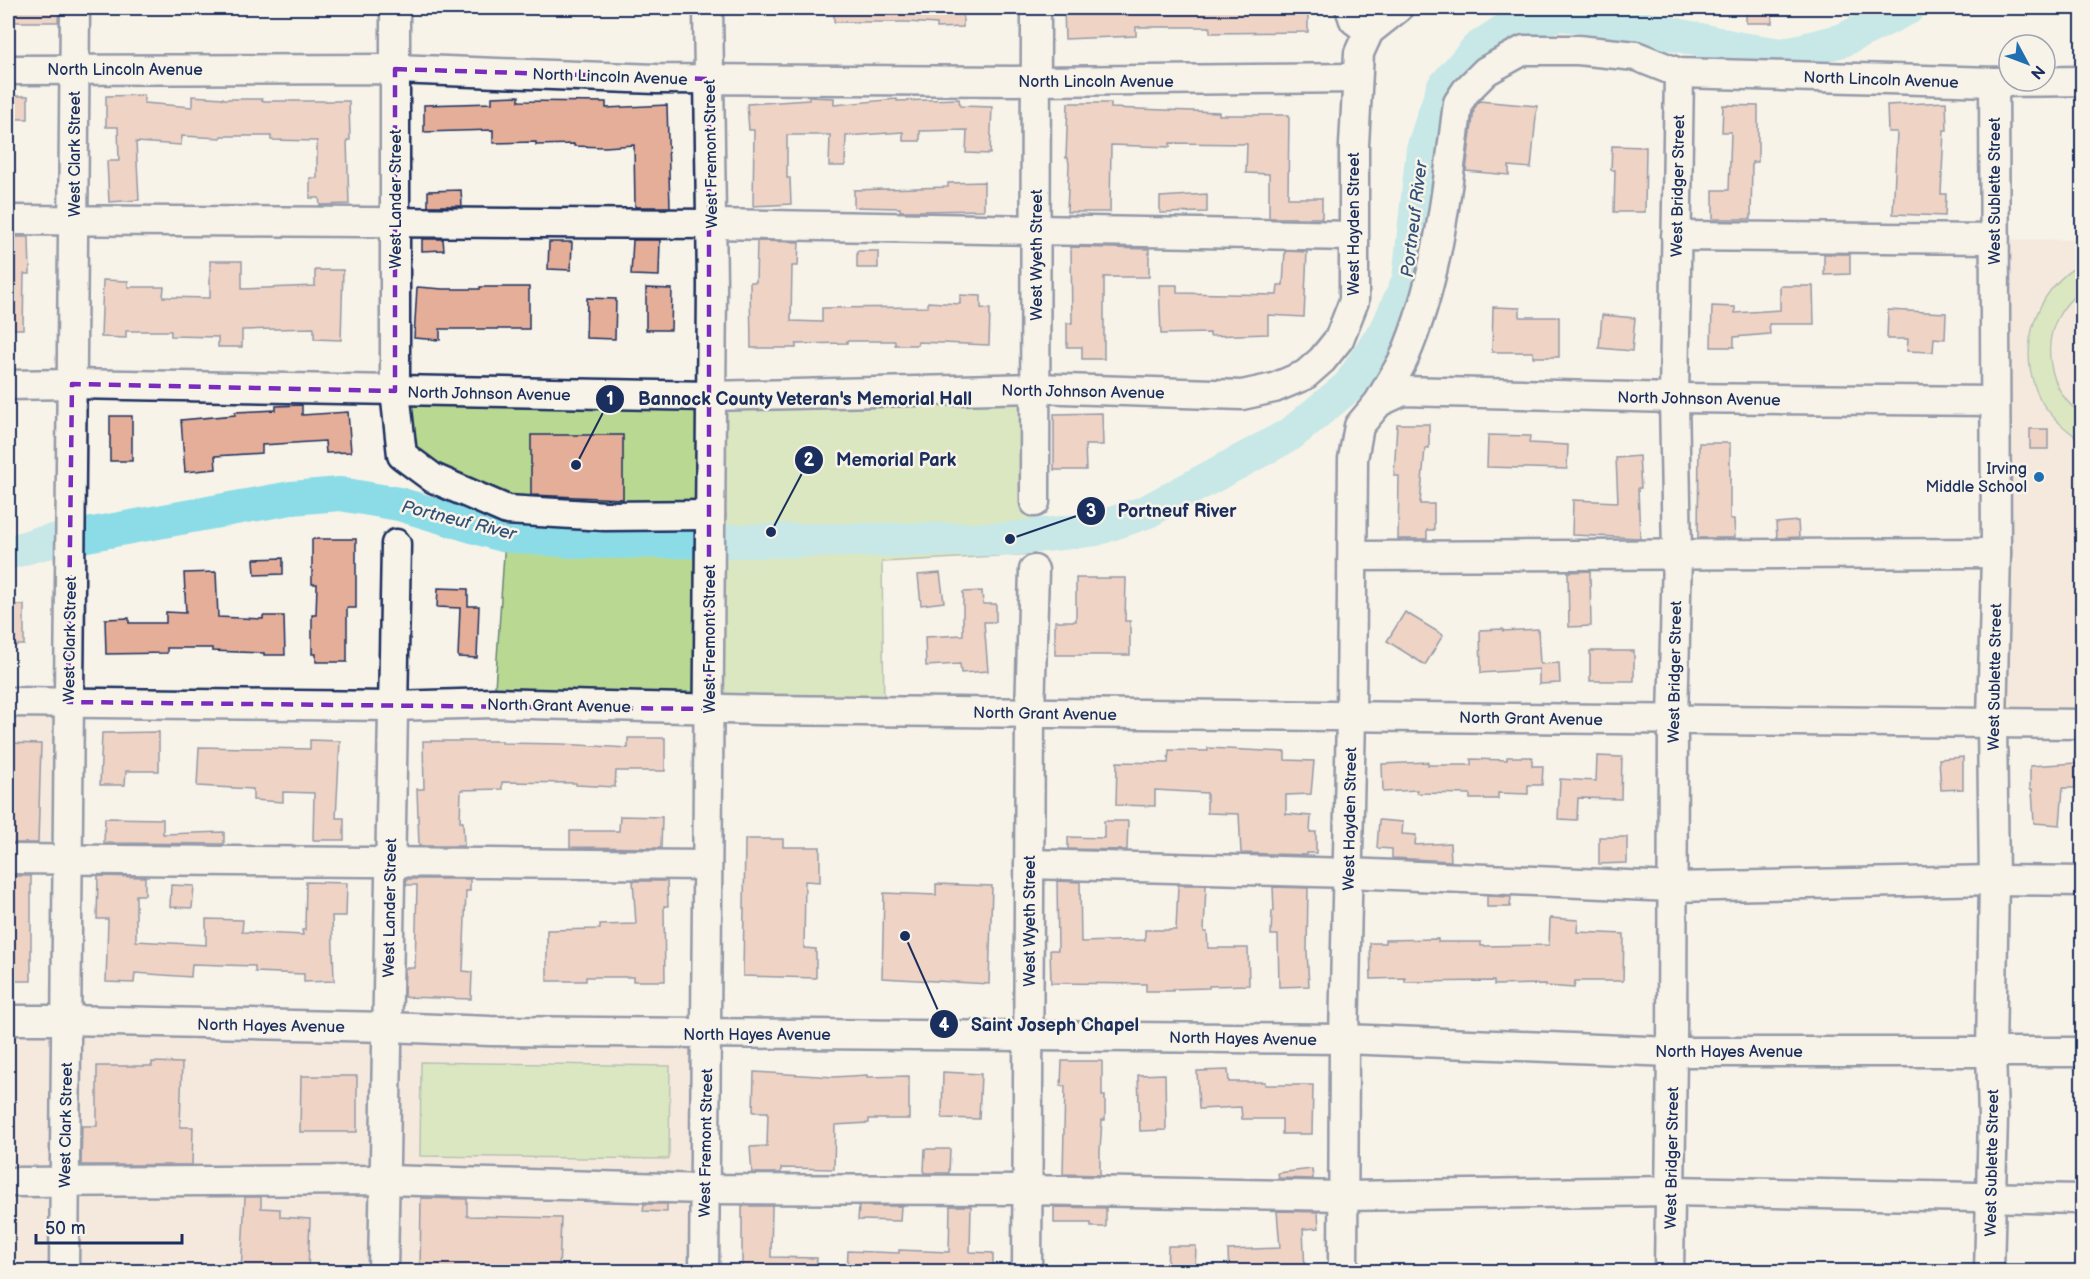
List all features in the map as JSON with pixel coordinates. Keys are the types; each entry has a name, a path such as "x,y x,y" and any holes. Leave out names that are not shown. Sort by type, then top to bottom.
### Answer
{"street":[{"name":"West Clark Street","path":"64,1272 75,8"},
{"name":"West Lander Street","path":"395,8 395,391 402,455 433,478 507,510 605,516 710,514"},
{"name":"West Fremont Street","path":"704,1272 710,574 711,224 708,8"},
{"name":"West Wyeth Street","path":"1035,502 1036,8"},
{"path":"1350,8 1354,20 1369,31 1398,8"},
{"name":"West Hayden Street","path":"1322,360 1339,339 1354,301 1354,145 1359,53 1369,31"},
{"name":"North Lincoln Avenue","path":"1391,397 1424,303 1440,239 1458,103 1466,91 1486,71 1524,50 1578,50 1636,56 1679,73 1994,82 2082,81"},
{"name":"North Lincoln Avenue","path":"8,69 395,69 709,79 1036,81 1358,78"},
{"name":"West Bridger Street","path":"1669,1272 1673,720 1677,554 1674,398 1679,73"},
{"name":"West Sublette Street","path":"1989,1272 1993,1117 1991,1052 1994,880 1992,723 1996,553 1994,82"},
{"path":"8,220 711,224 1353,236"},
{"path":"1676,236 1993,239"},
{"name":"North Johnson Avenue","path":"8,385 72,384 710,396 1035,388 1242,395 1285,384 1305,375 1322,360"},
{"name":"West Hayden Street","path":"1343,1272 1344,1039 1352,716 1353,459 1359,426 1391,397"},
{"name":"North Johnson Avenue","path":"1391,397 1994,401"},
{"name":"West Lander Street","path":"383,1272 396,544"},
{"path":"1353,556 1996,553"},
{"name":"West Wyeth Street","path":"1027,1272 1030,713 1034,570"},
{"name":"North Grant Avenue","path":"8,702 393,706 494,703 709,709 2082,724"},
{"path":"8,859 707,865"},
{"path":"1029,864 1348,873 1673,887 1994,880 2082,881"},
{"name":"North Hayes Avenue","path":"8,1020 490,1031 1344,1039 1672,1052 2082,1052"},
{"path":"8,1182 385,1180 705,1189 1027,1190 1344,1196 1670,1191 2082,1199"}],"highlighted area":[{"path":"395,69 709,79 709,709 68,702 72,384 395,391"}],"shaded area":[{"name":"Irving Middle School","path":"1993,239 2082,240 2082,724 1992,723"},
{"path":"8,701 68,702 67,860 8,859"},
{"path":"8,1020 706,1034 704,1271 8,1272"}],"green space":[{"path":"2082,263 2082,288 2058,317 2050,343 2050,356 2056,383 2071,405 2082,414 2082,441 2059,423 2044,406 2033,380 2029,361 2034,322 2041,305 2052,288"},
{"path":"1035,388 1035,554 882,562 884,711 494,703 507,510 402,455 395,391"},
{"path":"421,1062 670,1066 669,1159 420,1156"}],"building":[{"path":"11,8 59,8 58,22 12,22"},
{"path":"834,8 963,8 963,27 937,28 937,24 907,22 834,22"},
{"path":"1064,8 1308,8 1308,32 1210,33 1210,27 1136,27 1136,36 1065,39"},
{"path":"1746,8 1772,8 1772,23 1746,23"},
{"path":"144,95 144,103 192,107 192,96 262,99 262,101 349,101 350,140 347,140 349,204 320,205 319,198 310,198 310,178 317,178 317,141 271,140 271,136 221,136 221,138 182,136 181,145 136,142 139,200 109,202 107,161 119,161 118,127 106,127 106,96"},
{"path":"8,96 28,96 28,119 8,119"},
{"path":"519,96 519,101 606,102 606,108 667,105 670,207 635,207 634,145 605,147 574,146 574,144 536,145 536,142 493,143 493,130 424,132 424,105 492,103 492,97"},
{"path":"809,97 834,98 834,105 897,99 897,101 959,99 960,106 992,107 990,154 966,153 967,130 920,131 920,141 903,141 903,132 846,136 845,166 829,166 830,135 787,135 787,178 790,178 791,204 753,206 754,130 749,130 747,104 809,100"},
{"path":"1479,101 1537,106 1531,168 1509,166 1509,175 1466,171 1474,109"},
{"path":"1946,102 1947,130 1944,130 1941,194 1946,194 1945,216 1893,214 1897,132 1888,132 1887,105"},
{"path":"1068,103 1111,103 1111,108 1219,112 1219,115 1289,115 1288,198 1322,198 1322,218 1269,218 1269,174 1246,173 1247,144 1170,143 1170,147 1111,145 1110,212 1067,212"},
{"path":"1723,105 1758,106 1758,162 1752,162 1751,219 1713,219 1713,190 1729,190 1731,132 1722,132"},
{"path":"1612,146 1646,147 1645,212 1614,212 1615,170 1611,170"},
{"path":"984,182 984,210 900,211 900,208 854,207 854,190 948,187 948,183"},
{"path":"461,190 462,206 428,206 428,191"},
{"path":"1207,194 1207,212 1160,213 1160,197"},
{"path":"8,237 29,237 30,274 24,274 23,329 8,329"},
{"path":"422,239 443,239 444,250 422,251"},
{"path":"633,240 660,240 659,276 631,275"},
{"path":"757,241 799,242 798,266 792,266 791,321 822,322 822,308 928,307 928,302 960,304 960,295 981,296 981,308 990,309 989,345 918,342 917,345 895,345 895,341 847,341 847,343 796,344 796,348 751,348 750,282 756,282"},
{"path":"549,242 572,242 571,270 548,269"},
{"path":"1071,247 1149,249 1149,277 1104,277 1104,359 1082,359 1082,347 1067,347 1067,323 1072,323"},
{"path":"857,251 878,251 878,268 857,268"},
{"path":"1285,251 1307,252 1304,317 1268,315 1268,334 1210,336 1210,333 1161,334 1159,285 1177,285 1177,293 1277,295 1278,285 1283,285"},
{"path":"1824,254 1850,254 1850,274 1824,275"},
{"path":"210,261 242,261 242,289 315,286 315,270 343,270 341,340 314,339 314,328 242,330 242,347 218,347 218,337 171,336 171,331 126,331 126,338 101,337 103,280 128,281 128,287 164,287 163,297 210,298"},
{"path":"1780,286 1813,286 1814,324 1769,324 1770,334 1734,337 1734,347 1711,347 1712,306 1735,307 1735,313 1780,310"},
{"path":"417,287 480,289 480,287 529,287 529,329 440,329 440,340 414,338"},
{"path":"646,288 672,289 671,330 646,330"},
{"path":"587,298 616,299 615,339 586,338"},
{"path":"1493,307 1520,308 1520,317 1559,317 1559,357 1533,357 1533,352 1492,352"},
{"path":"1888,310 1946,313 1945,339 1934,338 1933,352 1907,351 1908,339 1887,339"},
{"path":"1602,315 1635,318 1632,351 1599,348"},
{"path":"302,405 302,415 348,412 351,452 326,453 325,441 262,445 262,453 215,456 216,469 185,472 181,420 235,415 235,412 276,410 276,406"},
{"path":"1102,413 1103,445 1085,445 1086,470 1054,470 1054,414"},
{"path":"110,416 132,416 132,461 110,461"},
{"path":"1397,424 1429,424 1429,448 1425,448 1420,504 1434,504 1434,530 1427,530 1427,539 1398,539 1399,476 1394,476"},
{"path":"2030,429 2048,429 2048,449 2030,449"},
{"path":"531,435 623,435 623,499 531,495"},
{"path":"1488,435 1530,436 1529,443 1568,445 1567,469 1487,467"},
{"path":"1699,443 1730,443 1730,519 1734,519 1735,538 1698,538"},
{"path":"1639,456 1640,538 1572,535 1573,500 1618,502 1616,458"},
{"path":"1798,521 1799,537 1777,538 1776,523"},
{"path":"312,539 356,539 356,608 347,608 347,662 316,662 316,654 312,654 312,615 316,615 317,584 312,584"},
{"path":"283,558 283,574 255,575 254,559"},
{"path":"1590,571 1591,626 1569,627 1568,572"},
{"path":"216,572 218,617 263,619 263,616 284,616 285,655 212,651 212,648 167,648 167,653 106,654 105,619 129,618 129,623 166,623 166,612 186,613 184,573"},
{"path":"940,573 944,602 921,605 918,575"},
{"path":"1076,578 1126,578 1125,621 1130,621 1130,655 1055,655 1055,621 1076,621"},
{"path":"438,588 468,589 468,606 479,606 477,658 458,657 460,608 437,607"},
{"path":"982,591 983,604 996,604 996,622 984,622 988,671 961,673 960,664 926,666 925,637 963,635 963,592"},
{"path":"8,605 24,605 24,645 8,645"},
{"path":"1405,612 1443,635 1425,665 1387,641"},
{"path":"1503,629 1503,631 1538,629 1540,664 1559,663 1560,683 1539,684 1539,669 1481,673 1480,630"},
{"path":"1590,651 1634,651 1634,681 1590,681"},
{"path":"159,732 159,771 126,771 125,785 100,785 102,733"},
{"path":"628,738 665,738 665,771 616,771 615,787 576,785 576,783 502,782 502,789 461,790 460,822 463,822 464,846 419,846 417,789 424,789 423,741 502,741 502,743 628,748"},
{"path":"310,740 340,741 336,818 344,818 344,840 313,840 314,793 283,792 283,802 253,800 253,789 197,786 199,747 310,749"},
{"path":"8,743 41,744 38,843 8,843"},
{"path":"1208,748 1285,752 1285,760 1314,761 1311,794 1286,795 1286,814 1311,816 1310,832 1316,832 1316,853 1307,853 1307,855 1241,853 1239,814 1207,813 1207,793 1155,790 1155,806 1116,805 1117,762 1168,763 1169,750 1208,751"},
{"path":"1597,756 1622,757 1621,799 1578,798 1577,820 1558,819 1560,779 1596,781"},
{"path":"1507,757 1532,757 1532,766 1543,766 1542,785 1528,785 1528,794 1498,793 1498,799 1470,799 1470,794 1417,793 1417,790 1383,792 1382,764 1428,762 1428,765 1471,765 1471,759 1507,760"},
{"path":"1963,757 1963,789 1941,790 1939,759"},
{"path":"2076,763 2075,788 2063,788 2060,825 2034,823 2030,766"},
{"path":"620,816 662,817 661,848 570,847 570,831 619,831"},
{"path":"105,818 163,819 163,834 224,832 224,844 104,843"},
{"path":"1379,820 1403,822 1402,834 1416,835 1415,845 1450,843 1451,861 1392,858 1392,849 1377,848"},
{"path":"1104,821 1128,821 1127,850 1068,849 1068,837 1104,838"},
{"path":"1599,837 1627,837 1627,863 1599,864"},
{"path":"745,839 783,839 783,847 820,847 820,882 805,881 804,948 816,949 816,978 743,976"},
{"path":"8,876 31,876 31,981 8,981"},
{"path":"98,876 145,877 145,895 136,895 136,941 206,945 206,919 243,920 242,932 303,935 306,882 347,883 346,916 332,916 334,981 304,982 304,974 255,972 255,966 192,964 191,977 135,973 134,983 106,982 108,919 97,919"},
{"path":"407,879 470,879 470,891 466,891 463,971 472,972 471,999 404,997 405,968 415,968 417,885 406,885"},
{"path":"633,881 667,881 668,906 664,906 665,981 633,981 633,977 586,977 586,981 547,981 547,930 600,929 600,925 636,924"},
{"path":"1057,881 1080,882 1081,942 1145,940 1145,930 1176,930 1178,885 1206,885 1204,932 1207,932 1208,948 1248,948 1249,985 1146,991 1146,984 1051,983 1050,950 1058,950"},
{"path":"936,884 992,886 989,984 882,978 884,893 936,895"},
{"path":"171,885 194,886 192,908 170,907"},
{"path":"1273,887 1308,888 1309,986 1279,987 1278,935 1271,935 1272,911 1274,911"},
{"path":"1487,896 1511,897 1510,907 1487,907"},
{"path":"1550,918 1578,920 1577,932 1624,934 1623,981 1575,981 1574,988 1546,986 1546,984 1494,985 1494,981 1405,982 1405,978 1371,979 1370,943 1385,943 1385,940 1438,939 1438,942 1481,942 1481,946 1549,945"},
{"path":"1062,1061 1102,1061 1105,1120 1102,1120 1100,1175 1063,1174 1065,1086 1061,1086"},
{"path":"152,1062 182,1063 180,1127 193,1127 192,1165 81,1165 82,1126 97,1126 97,1066 152,1066"},
{"path":"1228,1070 1229,1082 1313,1085 1312,1134 1282,1134 1282,1119 1242,1119 1241,1107 1199,1109 1197,1071"},
{"path":"754,1072 834,1077 909,1076 909,1119 869,1119 869,1123 835,1125 834,1169 781,1168 781,1173 752,1173 750,1147 767,1146 768,1112 753,1112"},
{"path":"943,1072 981,1074 979,1119 942,1118"},
{"path":"1165,1074 1166,1130 1140,1131 1138,1075"},
{"path":"301,1076 357,1076 357,1132 300,1132"},
{"path":"925,1149 950,1149 949,1173 924,1173"},
{"path":"1312,1169 1313,1179 1279,1178 1278,1173"},
{"path":"245,1197 261,1197 261,1208 280,1209 280,1217 310,1219 308,1272 241,1272"},
{"path":"421,1198 467,1199 467,1216 561,1218 559,1272 466,1268 465,1272 420,1272"},
{"path":"644,1204 667,1204 667,1212 643,1211"},
{"path":"742,1206 772,1206 771,1257 817,1258 816,1272 742,1272"},
{"path":"859,1206 901,1206 900,1221 858,1220"},
{"path":"950,1206 971,1206 970,1252 993,1253 993,1272 847,1272 848,1251 949,1252"},
{"path":"1054,1207 1106,1208 1106,1227 1091,1227 1091,1223 1054,1223"},
{"path":"1277,1211 1318,1212 1319,1228 1303,1229 1305,1272 1229,1272 1228,1250 1280,1248"},
{"path":"1168,1246 1196,1246 1195,1272 1167,1272"}],"waterway":[{"name":"Portneuf River","path":"8,553 37,544 291,498 340,494 399,504 502,535 585,542 1010,539 1096,529 1146,512 1291,434 1349,386 1389,325 1409,279 1423,149 1443,88 1477,49 1516,23 1561,14 1605,19 1741,49 1783,55 1843,40 1908,8"}],"place":[{"name":"Bannock County Veteran's Memorial Hall","path":"576,465"},
{"name":"Irving Middle School","path":"2039,477"},
{"name":"Memorial Park","path":"771,532"},
{"name":"Portneuf River","path":"1010,539"},
{"name":"Saint Joseph Chapel","path":"905,936"}]}
